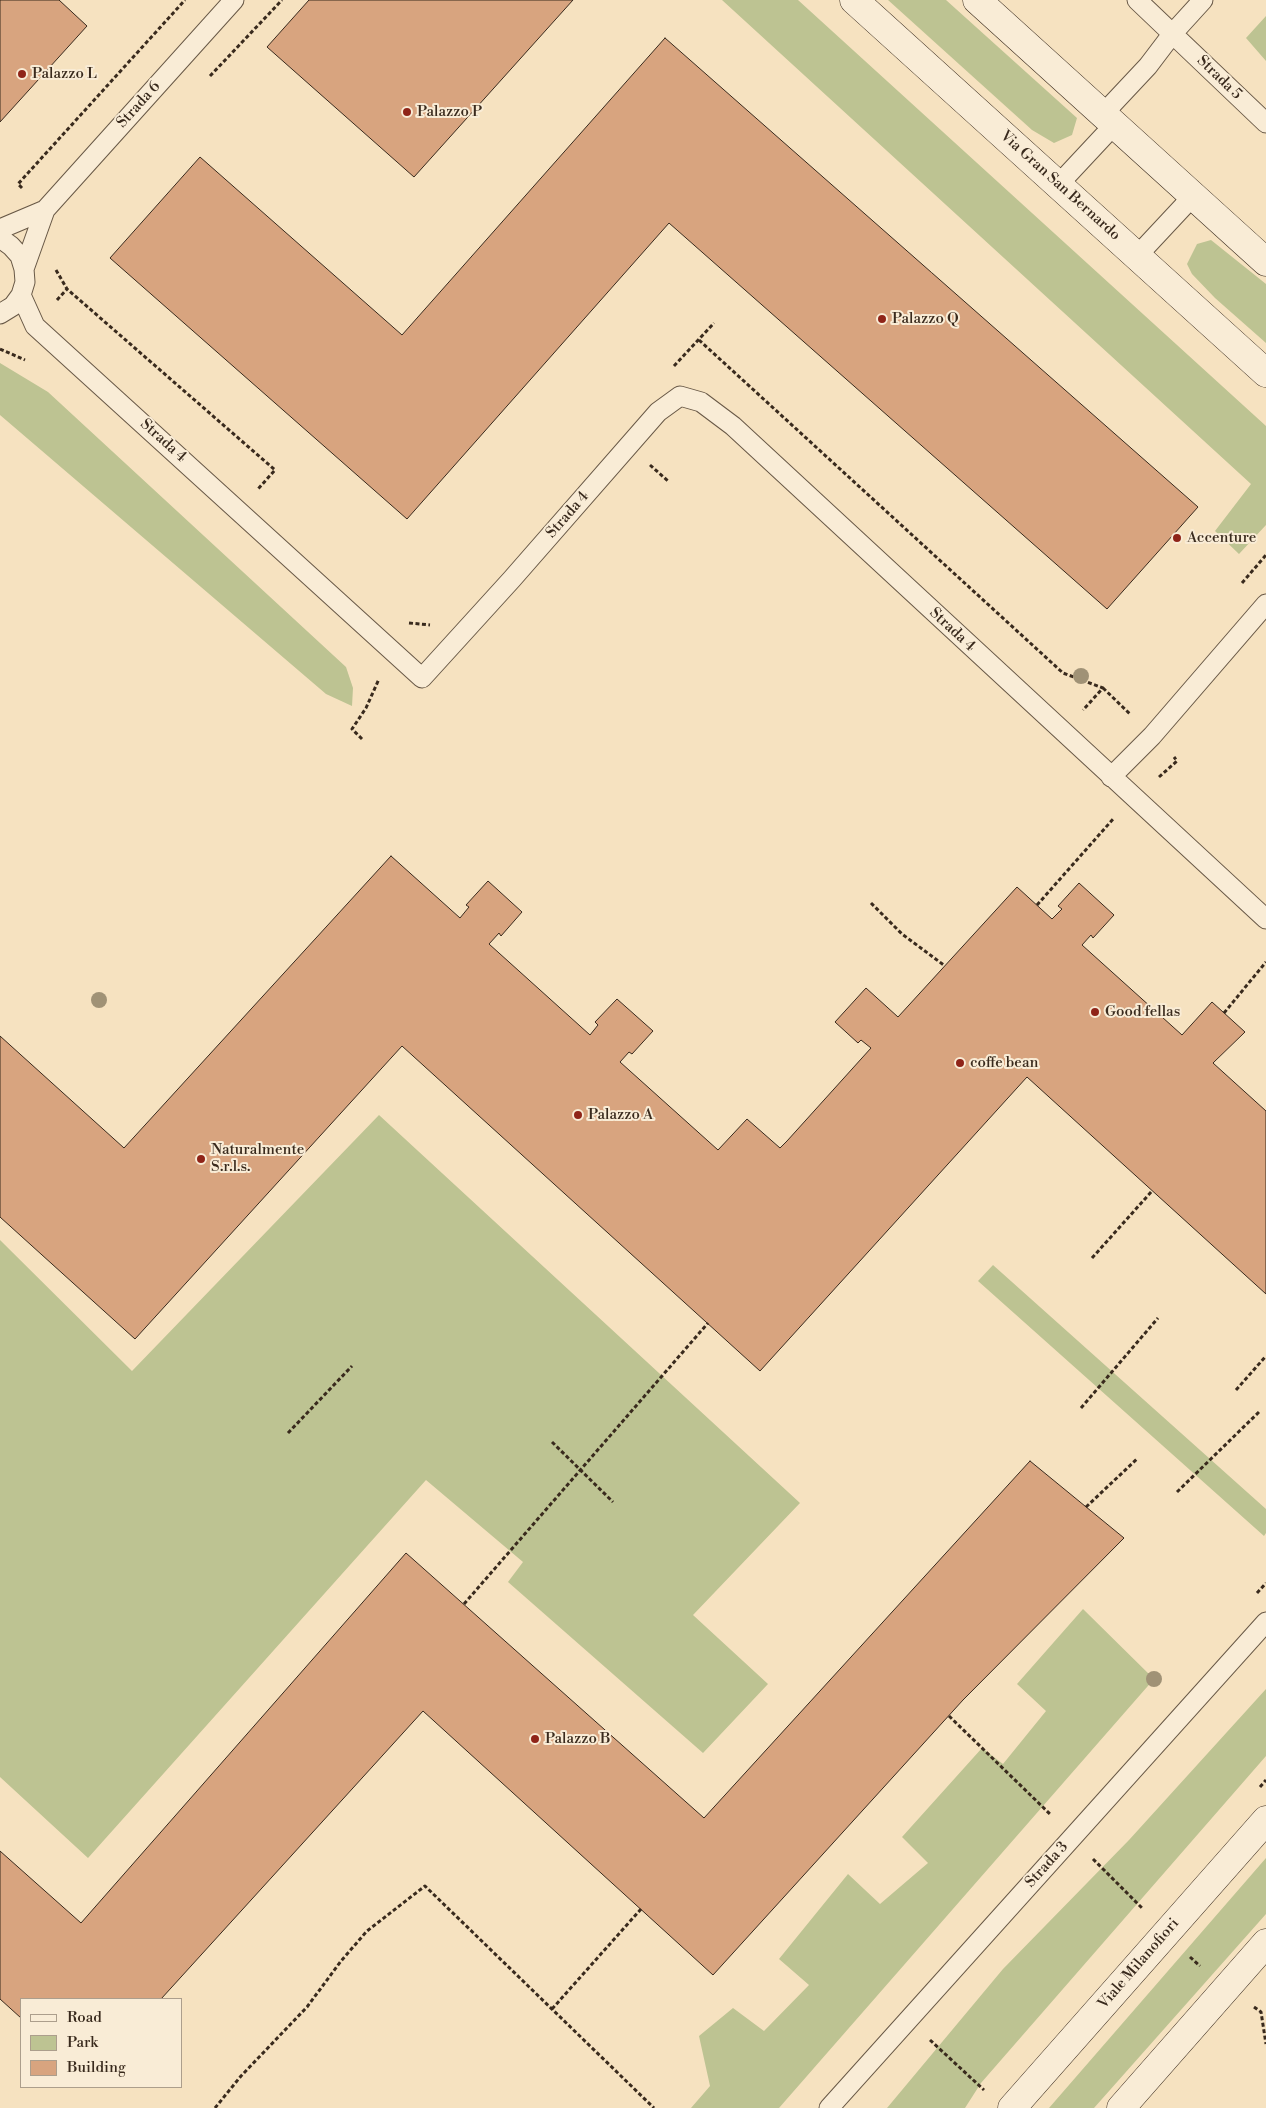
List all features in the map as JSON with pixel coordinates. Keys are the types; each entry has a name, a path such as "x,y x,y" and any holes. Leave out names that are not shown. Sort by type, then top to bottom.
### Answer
{"main road":[{"name":"Via Gran San Bernardo","path":"854,0 1266,372"},
{"path":"977,0 1266,262"},
{"name":"Viale Milanofiori","path":"1001,2102 1165,1934 1266,1820"},
{"path":"1121,2108 1266,1943"}],"lane":[{"name":"Strada 6","path":"24,269 45,210 234,0"},
{"name":"Strada 5","path":"1136,0 1266,123"},
{"path":"1058,185 1172,33 1203,0"},
{"path":"1138,256 1193,196"},
{"name":"Strada 6","path":"0,229 45,210"},
{"path":"0,238 12,246 20,256 25,282 21,295"},
{"name":"Strada 4","path":"1,314 13,306 21,295 35,326"},
{"name":"Strada 4","path":"1,314 35,326 422,678 512,579 658,412 680,396 701,402 732,426 1111,778 1266,919"},
{"path":"1111,778 1152,736 1266,604"},
{"name":"Strada 3","path":"828,2108 1266,1622"}],"path":[{"path":"45,210 18,184 185,0"},
{"path":"54,262 55,269 67,289 275,470 254,494"},
{"path":"698,340 1062,673 1103,688 1120,703"},
{"path":"405,622 412,625 432,625"},
{"path":"1063,733 1103,688"},
{"path":"1037,905 1132,797"},
{"path":"871,903 902,934 945,966"},
{"path":"1224,1013 1266,962"},
{"path":"1092,1258 1152,1191"},
{"path":"1081,1408 1158,1318"},
{"path":"464,1604 708,1323"},
{"path":"1236,1390 1266,1356"},
{"path":"288,1433 352,1366"},
{"path":"1177,1492 1260,1411"},
{"path":"552,1442 613,1502"},
{"path":"1086,1507 1138,1458"},
{"path":"949,1716 1052,1816"},
{"path":"1088,1854 1165,1934 1225,1990 1261,2012 1266,2044"},
{"path":"215,2108 241,2076 307,2008 341,1961 367,1931 426,1886 654,2108"},
{"path":"552,2009 641,1909"},
{"path":"926,2036 1001,2102"}],"green space":[{"path":"722,0 798,0 1266,426 1266,525 1239,554 1215,531 1251,484"},
{"path":"888,0 946,0 1077,118 1072,135 1054,143 1032,130"},
{"path":"1266,16 1266,61 1246,38"},
{"path":"1211,240 1266,284 1266,343 1215,298 1192,274 1187,264 1197,244"},
{"path":"0,363 48,392 346,667 353,688 352,706 326,694 0,415"},
{"path":"379,1115 800,1503 693,1615 768,1684 703,1753 508,1582 523,1562 426,1480 88,1858 0,1777 0,1240 132,1371"},
{"path":"993,1265 1266,1509 1266,1533 1264,1536 978,1281"},
{"path":"1083,1609 1154,1679 779,2108 691,2108 710,2086 699,2036 733,2008 764,2031 809,1985 779,1959 848,1874 880,1904 928,1863 902,1837 982,1748 1003,1764 1046,1711 1017,1684"},
{"path":"1266,1689 1266,1756 981,2083 965,2108 887,2108 1003,1969 1129,1840"},
{"path":"1266,1858 1266,1914 1094,2108 1049,2108"}],"building":[{"name":"Palazzo L","path":"0,0 59,0 87,26 0,122"},
{"name":"Palazzo P","path":"309,0 573,0 414,177 267,47"},
{"name":"Palazzo Q","path":"665,38 1198,507 1107,609 669,223 407,519 110,258 200,157 402,335"},
{"name":"Palazzo A","path":"391,856 460,918 469,907 466,905 488,881 522,912 501,936 499,933 489,944 590,1035 598,1025 595,1022 617,999 653,1031 632,1054 629,1052 620,1062 718,1150 747,1119 780,1148 787,1141 871,1048 861,1040 858,1043 835,1022 866,988 898,1017 1017,887 1052,919 1062,909 1058,906 1079,883 1114,915 1093,938 1091,935 1082,945 1182,1035 1212,1002 1245,1032 1213,1063 1266,1111 1266,1294 1027,1077 760,1371 402,1046 135,1339 0,1217 0,1036 124,1148"},
{"name":"Palazzo B","path":"1030,1461 1124,1538 963,1700 713,1975 423,1711 162,1998 20,1998 20,2017 0,1999 0,1851 81,1923 406,1553 704,1818"}],"place":[{"name":"Palazzo L","path":"22,74"},
{"name":"Palazzo P","path":"407,112"},
{"name":"Palazzo Q","path":"882,319"},
{"name":"Accenture","path":"1177,538"},
{"name":"Good fellas","path":"1095,1012"},
{"name":"coffe bean","path":"960,1063"},
{"name":"Palazzo A","path":"578,1115"},
{"name":"Naturalmente S.r.l.s.","path":"201,1159"},
{"name":"Palazzo B","path":"535,1739"}]}
